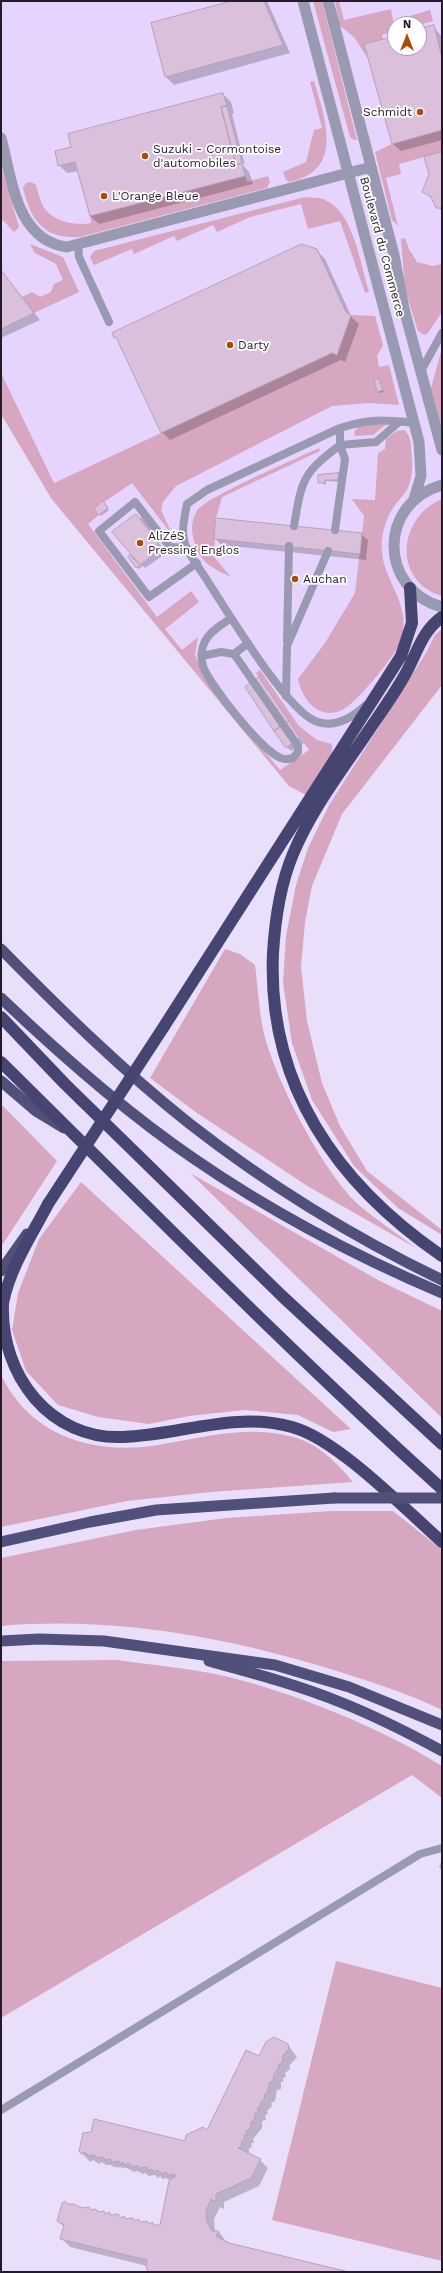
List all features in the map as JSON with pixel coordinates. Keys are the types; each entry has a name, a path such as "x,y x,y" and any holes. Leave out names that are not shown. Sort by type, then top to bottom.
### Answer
{"highway":[{"path":"1,1271 48,1204 163,1028 401,656 410,634 413,612 410,588"},
{"path":"442,617 426,633 406,672 305,828 289,865 279,904 274,941 272,979 277,1028 284,1058 303,1104 319,1134 358,1184 384,1209 442,1256"},
{"path":"2,949 81,1028 162,1101 220,1146 331,1220 442,1280"},
{"path":"1,998 81,1070 155,1130 194,1158 265,1204 331,1241 388,1270 442,1293"},
{"path":"1,1018 65,1084 277,1291 442,1444"},
{"path":"1,1062 236,1297 353,1409 442,1490"},
{"path":"1,1081 36,1111 74,1134"},
{"path":"48,1204 17,1263 3,1302 2,1318 2,1338 14,1375 24,1392 40,1409 54,1419 74,1429 95,1435 122,1437 229,1422 268,1422 293,1427 315,1436 337,1451 442,1542"},
{"path":"1,1542 82,1523 156,1510 334,1498 442,1498"},
{"path":"1,1641 78,1640 164,1649 255,1662 303,1673 349,1687 442,1725"},
{"path":"164,1649 260,1675 339,1701 382,1720 442,1751"}],"street":[{"name":"Boulevard du Commerce","path":"328,1 394,255 404,308 442,450"},
{"name":"Boulevard du Commerce","path":"303,2 415,423 422,464 421,476 414,499"},
{"path":"1,138 17,199 28,224 36,234 48,242 67,247 78,246 371,167"},
{"path":"442,485 430,489 414,499 399,519 394,543 397,567 410,588 424,600 442,607"}],"lane":[{"path":"78,246 79,257 109,322"},
{"path":"421,371 442,333"},
{"path":"377,695 348,718 337,723 325,724 314,721 301,713 286,696 231,618 187,548 182,528 187,504 206,490 340,428 362,421 379,419 415,423"},
{"path":"294,526 299,494 307,474 316,464 340,445 376,442 399,422"},
{"path":"335,530 345,459 340,445 340,428"},
{"path":"187,548 170,547 135,502 99,531 149,597 196,563"},
{"path":"286,696 289,546"},
{"path":"286,646 328,551"},
{"path":"202,656 221,652 234,654 298,746 298,752 293,758 282,759 263,746 213,684 203,665 202,656 202,650 208,634 231,618"},
{"path":"234,654 248,643"},
{"path":"1,2110 420,1854 442,1848"}],"shaded area":[{"path":"1,1 442,1 442,685 342,814 289,786 51,499 1,414"},
{"path":"313,1 322,1 357,140 350,137"},
{"path":"335,1 339,1 344,20 391,9 392,16 387,16 387,33 382,35 383,39 364,44 367,57 354,37 339,25"},
{"path":"430,10 433,21 427,23 427,16 410,16"},
{"path":"314,81 326,126 327,141 324,155 318,167 307,176 289,182 286,180 283,172 306,162 314,130 322,128 310,82"},
{"path":"442,130 442,152 399,164 401,174 386,178 398,226 392,220 375,152 392,144"},
{"path":"1,167 19,227 14,232 1,218"},
{"path":"245,176 247,182 268,176 270,182 267,188 80,237 57,235 48,231 41,225 30,209 23,188 26,183 31,182 36,185 43,206 52,216 65,222 85,224 91,223 90,216"},
{"path":"305,197 323,199 334,205 342,215 349,226 359,253 369,292 365,293 340,221 308,229 301,204 250,217 217,232 213,225 177,241 174,236 134,254 132,249 94,265 90,257 94,251"},
{"path":"405,238 409,249 417,262 433,266 442,264 442,312 428,333 424,335 418,331 405,290 401,239"},
{"path":"30,244 63,257 79,292 34,313 22,297 32,292 40,297 51,292 54,284 63,280 56,264 35,253"},
{"path":"351,315 375,316 383,345 377,356 379,367 389,365 399,405 368,403 332,406 176,486 163,502 161,510 173,536 132,483 94,509 99,515 88,524 157,617 191,591 199,602 165,629 182,650 198,637 195,655 208,683 280,770 309,750 256,673 260,670 299,726 317,740 332,744 332,750 327,763 306,795 289,786 51,498 1,414 1,373 54,483 332,353 337,355"},
{"path":"442,348 442,429 431,388"},
{"path":"388,423 373,435 355,436 354,432 360,425"},
{"path":"404,430 409,436 411,444 412,474 407,490 393,508 388,518 383,533 382,548 384,562 402,610 404,623 402,638 385,666 366,689 348,706 334,713 319,711 303,694 298,679 325,643 355,593 364,516 352,499 375,500 378,453 385,449 386,439 397,431"},
{"path":"319,448 320,451 222,497 216,518 214,557 231,577 207,564 196,548 192,533 192,526 197,511 216,497"},
{"path":"442,499 442,596 426,588 415,577 408,563 407,549 409,534 416,520 427,508"},
{"path":"442,629 442,685 342,814 312,886 305,922 301,967 307,1021 322,1083 340,1126 367,1171 442,1230 442,1235 398,1208 354,1166 312,1100 292,1043 283,983 286,936 296,885 308,848 328,807 426,653 435,635"},
{"path":"225,949 240,954 255,965 262,1026 270,1054 290,1101 317,1150 346,1191 360,1206 416,1248 309,1187 197,1113 150,1078"},
{"path":"1,1104 57,1161 1,1247"},
{"path":"190,1173 378,1280 442,1311 442,1418"},
{"path":"81,1182 351,1429 333,1432 298,1415 244,1410 189,1416 149,1424 98,1417 58,1405 26,1371 12,1330 18,1293 39,1239"},
{"path":"1,1375 13,1396 28,1413 45,1426 64,1436 85,1443 106,1447 129,1448 152,1446 240,1432 275,1433 302,1440 319,1449 334,1461 353,1482 211,1492 127,1501 1,1527"},
{"path":"332,1511 393,1511 442,1550 442,1710 379,1685 299,1660 258,1649 173,1632 87,1624 1,1626 1,1558 136,1530 226,1518"},
{"path":"117,1660 182,1668 220,1675 276,1691 335,1712 392,1738 442,1766 442,1798 412,1775 1,2018 1,1661"},
{"path":"336,1961 442,1988 442,2261 272,2220"}],"building":[{"path":"232,1 264,1 283,45 165,77 151,23"},
{"path":"434,25 442,58 442,130 392,144 364,44 387,38 387,56 427,56 427,27"},
{"name":"Suzuki - Cormontoise d'automobiles","path":"223,93 227,106 221,107 236,165 242,163 245,176 90,216 75,162 58,166 55,151 71,147 68,134"},
{"path":"227,106 242,163 236,165 221,107"},
{"path":"442,152 442,208 436,208 431,197 422,192 429,174 424,157"},
{"name":"Darty","path":"302,244 317,249 346,312 351,315 337,355 332,353 161,433 116,337 114,338 112,333"},
{"path":"1,270 34,313 1,329"},
{"path":"379,379 383,390 377,392 374,380"},
{"path":"339,473 338,480 325,480 325,483 318,483 318,475"},
{"path":"103,501 108,508 99,515 94,509"},
{"path":"136,514 158,542 157,552 140,565 112,532"},
{"path":"216,518 362,533 360,554 214,539"},
{"path":"130,555 140,565 136,568 128,557"},
{"path":"259,677 289,721 274,731 245,687"},
{"path":"289,721 300,738 286,748 274,731"},
{"path":"274,2037 288,2044 289,2048 282,2057 283,2061 278,2065 279,2069 276,2070 277,2073 274,2074 273,2081 270,2082 267,2093 264,2095 265,2098 260,2103 261,2106 258,2107 258,2112 255,2113 254,2120 250,2123 251,2127 246,2131 247,2135 244,2135 245,2139 242,2140 241,2147 238,2148 261,2159 251,2178 216,2194 216,2202 211,2199 206,2211 207,2222 212,2231 219,2231 216,2236 229,2243 349,2272 148,2272 146,2267 147,2260 60,2239 64,2225 57,2221 62,2203 65,2201 67,2204 74,2204 82,2208 89,2207 91,2210 96,2209 98,2212 104,2211 106,2214 109,2212 111,2215 118,2214 121,2218 124,2216 126,2219 133,2218 135,2221 138,2219 140,2222 147,2221 149,2224 152,2222 154,2225 160,2225 169,2181 176,2176 174,2174 168,2175 166,2172 163,2174 157,2170 154,2172 152,2169 149,2171 147,2167 140,2168 137,2165 134,2167 128,2163 125,2165 123,2162 120,2164 119,2161 112,2162 110,2159 105,2160 103,2157 97,2158 93,2154 90,2156 84,2152 81,2154 79,2151 83,2133 91,2132 94,2119 185,2141 186,2135 203,2127 207,2130 246,2050 259,2056 266,2042"}],"place":[{"name":"Schmidt","path":"420,112"},
{"name":"Suzuki - Cormontoise d'automobiles","path":"145,156"},
{"name":"L'Orange Bleue","path":"104,196"},
{"name":"Darty","path":"230,345"},
{"name":"AliZéS Pressing Englos","path":"140,543"},
{"name":"Auchan","path":"295,579"}]}
